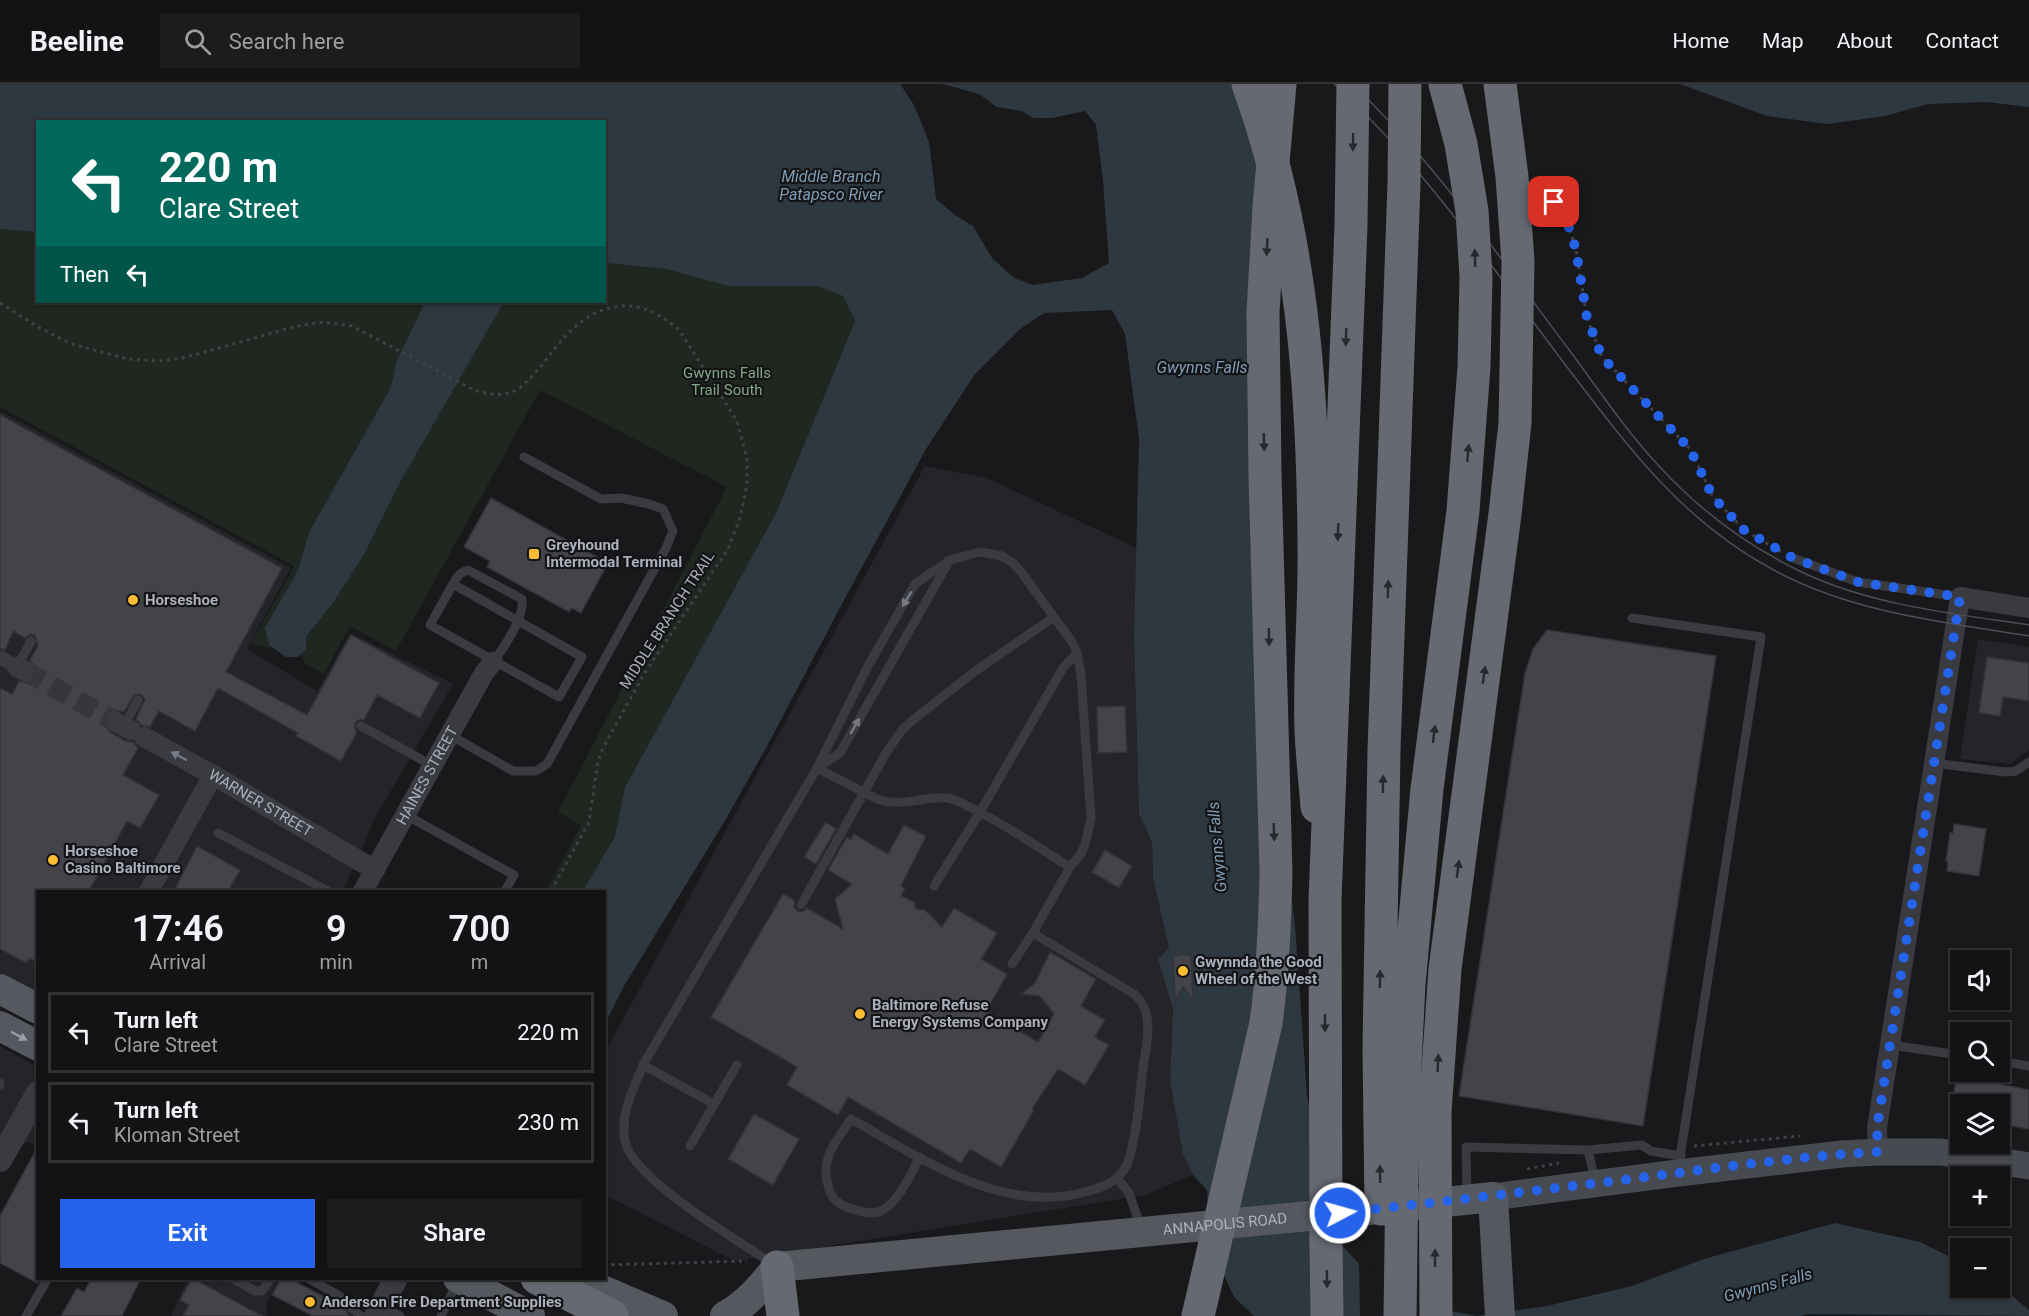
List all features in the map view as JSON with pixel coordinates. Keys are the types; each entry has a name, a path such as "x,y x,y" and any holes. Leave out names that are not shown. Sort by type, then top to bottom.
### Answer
{"highway":[{"path":"1248,84 1263,124 1286,213 1304,340 1311,419 1314,507 1311,729 1325,901"},
{"path":"1198,1316 1262,1043 1272,979 1276,872 1264,474 1263,313 1269,207 1280,84"},
{"path":"1327,1316 1325,901 1350,236 1353,84"},
{"path":"1385,1316 1379,1107 1381,869 1387,632 1404,183 1405,84"},
{"path":"1400,1316 1403,1105 1409,984 1427,789 1463,512 1474,367 1476,277 1472,211 1461,144 1445,84"},
{"path":"1436,1316 1435,1112 1445,969 1515,423 1518,261 1512,177 1500,84"},
{"path":"777,1267 783,1316"},
{"path":"541,1280 612,1316"}],"main road":[{"path":"0,988 36,1008"},
{"path":"0,1026 36,1045"},
{"name":"ANNAPOLIS ROAD","path":"777,1267 1480,1198 1595,1183 1679,1165 1878,1152 1941,1152 2029,1166"},
{"path":"1480,1198 1499,1284 1500,1316"},
{"path":"725,1316 761,1287 777,1267"},
{"path":"462,1280 521,1314"},
{"path":"579,1280 663,1316"}],"street":[{"path":"1878,1152 1877,1128 1960,597 2029,608"},
{"name":"HAINES STREET","path":"364,890 484,673 493,662"},
{"name":"WARNER STREET","path":"129,729 213,775 375,870"},
{"path":"150,890 213,775"},
{"path":"2,1151 34,1106"},
{"path":"380,1313 395,1280"}],"lane":[{"path":"450,735 513,771 536,771 547,764 666,548 673,531 663,509 621,498 601,499 524,457"},
{"path":"777,1267 669,1194 642,1169 626,1144 624,1128 626,1109 643,1065 817,768 868,666 915,584 950,560 980,552 1002,556 1013,562 1072,642 1077,653 1081,675 1090,818 1082,854 1070,867 1033,933 1012,964"},
{"path":"1793,558 1858,582 1960,597"},
{"path":"817,768 840,753 950,560"},
{"path":"453,584 518,621 582,657 559,698 493,662 430,625 458,575 463,571 468,570 522,599 523,608 518,621 493,662"},
{"path":"801,905 886,753 902,730 974,672 1054,617"},
{"path":"1480,1198 1466,1147 1588,1150 1642,1145 1679,1165 1761,637 1632,618"},
{"path":"14,665 31,641"},
{"path":"933,886 980,812 1064,668 1077,653"},
{"path":"129,729 138,700"},
{"path":"361,726 433,766"},
{"path":"1934,763 2005,772 2016,771 2029,762"},
{"path":"817,768 888,803 910,803 926,798 950,798 980,812 1070,867"},
{"path":"405,815 514,875 506,890"},
{"path":"218,833 326,890"},
{"path":"921,1157 897,1197 883,1210 864,1213 842,1206 831,1196 824,1174 830,1151 851,1119 957,1176 996,1190 1042,1198 1082,1193 1105,1186 1125,1169 1131,1152 1148,1026 1146,1009 1142,1001 1134,994 1033,933"},
{"path":"1890,1045 1950,1054"},
{"path":"2010,1063 2029,1066"},
{"path":"643,1065 714,1104"},
{"path":"690,1146 737,1065"},
{"path":"1588,1150 1595,1183"},
{"path":"1117,1178 1129,1193 1143,1232"},
{"path":"26,1316 47,1280"},
{"path":"236,1280 255,1291 262,1291 270,1280"},
{"path":"312,1280 348,1301 351,1308 380,1313"},
{"path":"441,1316 458,1280"}],"path":[{"path":"1534,192 1554,202 1566,218 1576,250 1587,318 1602,357 1690,449 1713,497 1744,530 1793,558"},
{"name":"MIDDLE BRANCH TRAIL","path":"0,303 40,328 72,344 127,359 159,361 183,358 297,326 323,322 352,326 474,390 493,396 514,391 529,381 579,323 606,308 628,306 644,309 669,320 680,331 693,348 737,421 747,459 747,484 740,518 728,549 644,674 603,748 598,761 589,822 552,890"}],"shaded area":[{"path":"0,411 291,568 247,649 317,691 350,633 453,684 375,818 343,890 36,890 36,992 0,974"},
{"path":"925,466 987,478 1137,548 1134,638 1139,814 1152,842 1153,878 1169,948 1158,959 1173,1009 1170,1080 1183,1155 1193,1175 1145,1195 735,1261 606,1196 606,1050"},
{"path":"1978,639 2029,647 2029,750 2010,764 1960,759"},
{"path":"0,1046 36,1066 36,1146 29,1142 0,1152"},
{"path":"187,1280 278,1280 266,1304 267,1316 171,1316"}],"green space":[{"path":"0,229 36,232 36,303 425,303 396,362 391,387 309,531 298,570 265,628 272,649 251,644 294,566 0,407"},
{"name":"Gwynns Falls Trail South","path":"606,263 666,269 728,286 818,286 843,295 855,321 776,513 625,787 615,836 584,890 547,890 581,825 558,812 727,487 540,390 396,651 350,626 324,674 305,663 301,655 306,650 306,637 333,603 365,553 399,484 503,303 606,303"}],"water":[{"name":"Middle Branch Patapsco River","path":"0,84 900,84 914,105 929,142 936,199 973,226 992,258 1014,278 1033,285 1082,278 1109,263 1096,125 1085,111 1052,118 1034,118 1021,111 997,107 979,94 943,84 1271,84 1280,817 1295,925 1307,1096 1335,1237 1359,1264 1435,1308 1477,1316 1254,1316 1234,1297 1211,1246 1207,1190 1193,1175 1183,1155 1170,1080 1173,1009 1158,959 1169,948 1153,878 1152,842 1139,814 1134,638 1139,439 1125,334 1112,310 1044,313 1020,329 975,374 926,449 766,748 723,824 624,986 606,1022 606,890 584,890 615,836 625,787 776,513 855,321 843,296 818,286 728,286 666,269 606,263 606,120 36,120 36,232 0,229"},
{"path":"1680,84 2029,84 2029,107 1986,102 1928,104 1885,116 1828,124 1767,116"},
{"path":"425,303 503,303 399,484 365,553 333,603 306,637 306,650 298,657 286,657 269,645 265,628 298,570 309,532 391,387 396,362"},
{"name":"Gwynns Falls","path":"1835,1223 1920,1242 1950,1257 1950,1298 2010,1298 2010,1294 2029,1310 2029,1316 1808,1314 1801,1316 1477,1316 1547,1306 1632,1286 1704,1259"}],"pier":[{"path":"1359,1260 1421,1296 1421,1316 1360,1316"}],"building":[{"path":"0,415 282,568 226,672 307,715 351,635 439,683 420,718 377,695 364,720 358,720 355,723 357,732 341,761 296,736 298,733 218,688 195,731 159,711 150,727 142,725 136,719 145,699 141,694 134,695 124,712 116,710 110,712 104,723 110,732 125,741 133,742 138,748 123,775 159,795 140,828 127,821 90,890 36,890 36,961 29,958 26,963 0,949 0,688 12,694 19,681 25,683 32,681 37,670 30,660 38,646 35,635 30,634 25,638 13,631 5,650 0,648"},
{"name":"Greyhound Intermodal Terminal","path":"491,498 608,563 581,613 571,608 569,612 487,567 490,561 464,547"},
{"path":"1547,630 1716,656 1643,1126 1459,1096 1525,673 1533,649"},
{"path":"1987,657 2029,663 2029,701 2003,697 2000,716 1979,713"},
{"path":"1125,706 1127,752 1098,753 1097,707"},
{"path":"826,822 836,829 816,864 804,857"},
{"path":"1954,824 1986,829 1979,876 1947,871 1950,833 1953,833"},
{"path":"904,825 926,836 901,886 905,888 901,896 914,902 916,909 925,910 942,927 954,908 997,933 981,959 1007,974 986,1012 1038,1042 1054,1014 1040,996 1021,994 1035,983 1050,952 1096,979 1081,1006 1105,1020 1095,1037 1109,1045 1085,1085 1058,1069 1032,1109 1034,1110 1001,1167 970,1149 961,1163 848,1097 838,1115 787,1085 797,1067 711,1017 783,894 795,901 794,906 797,911 802,912 807,908 843,929 835,899 852,884 828,870 847,837 851,840 854,834 888,854"},
{"path":"197,846 240,870 229,890 175,890"},
{"path":"1105,850 1132,866 1119,888 1092,872"},
{"name":"Gwynnda the Good Wheel of the West","path":"1183,954 1191,956 1193,1000 1183,987 1175,1000 1173,956"},
{"path":"1956,1082 1991,1082 2029,1090 2029,1129 2010,1126 2010,1094 1954,1094"},
{"path":"754,1114 799,1139 773,1185 728,1159"},
{"path":"36,1150 36,1280 38,1283 0,1263 0,1216"},
{"path":"91,1280 140,1280 122,1316 61,1316 77,1288 84,1292"},
{"path":"191,1280 196,1280 262,1316 183,1316 189,1305 180,1300"},
{"name":"Anderson Fire Department Supplies","path":"280,1280 293,1280 343,1307 350,1316 313,1316 272,1295"}],"tunnel":[{"path":"25,671 116,722"}],"tram line":[{"path":"1334,84 1399,150 1429,186 1636,455 1684,505 1710,528 1770,568 1831,595 1929,620 2029,636"},
{"path":"1352,84 1383,114 1440,179 1635,439 1675,483 1710,514 1747,541 1787,565 1834,586 1889,602 2029,625"}],"place":[{"name":"Greyhound Intermodal Terminal","path":"534,554"},
{"name":"Horseshoe","path":"133,600"},
{"name":"Horseshoe Casino Baltimore","path":"53,860"},
{"name":"Gwynnda the Good Wheel of the West","path":"1183,971"},
{"name":"Baltimore Refuse Energy Systems Company","path":"860,1014"},
{"name":"Anderson Fire Department Supplies","path":"310,1302"}],"route":[{"path":"1340,1213 1492,1197 1842,1154 1878,1152 1877,1128 1960,597 1858,582 1793,558 1744,530 1713,497 1690,449 1602,357 1587,318 1576,250 1566,218 1554,202"}]}
